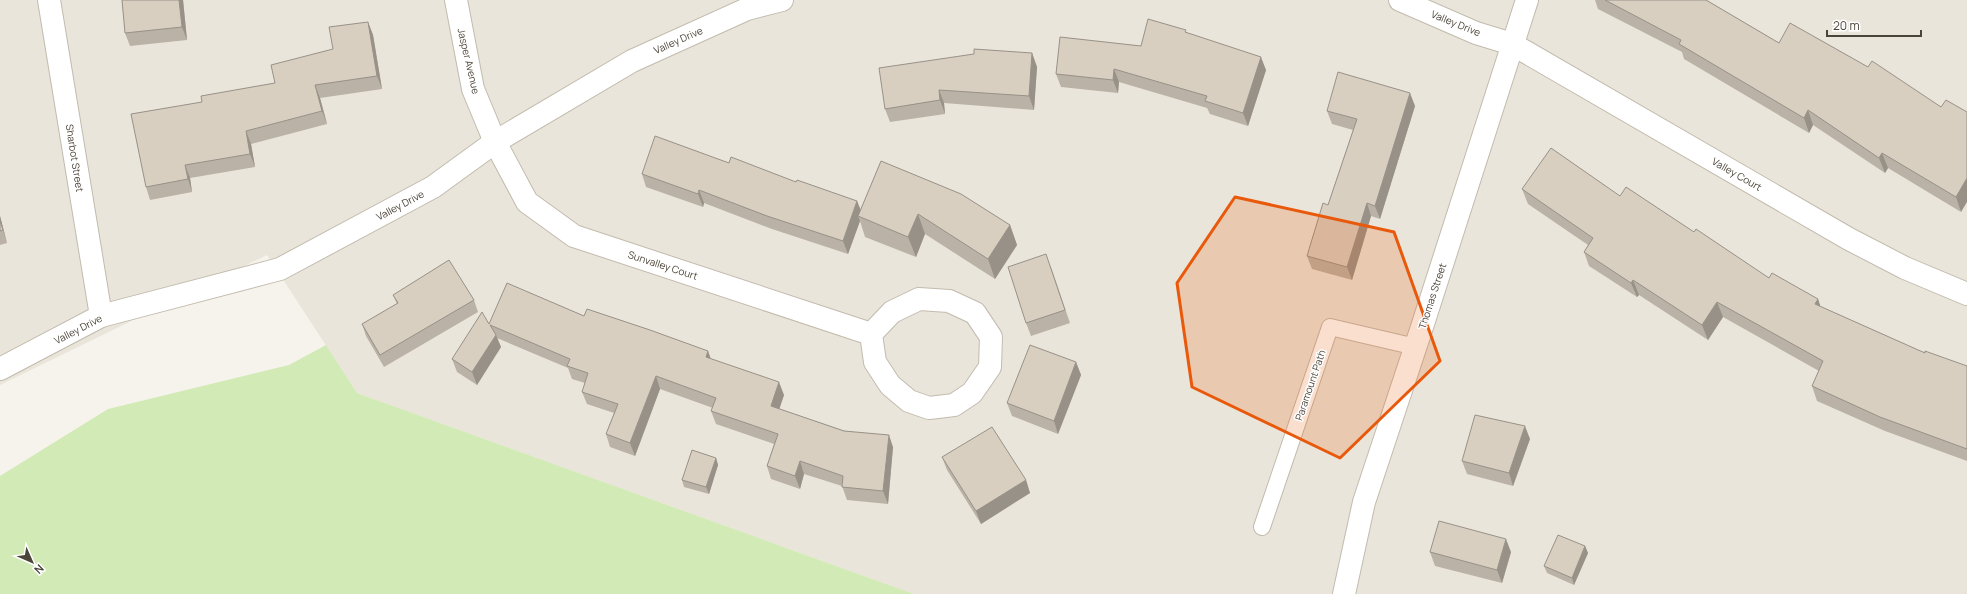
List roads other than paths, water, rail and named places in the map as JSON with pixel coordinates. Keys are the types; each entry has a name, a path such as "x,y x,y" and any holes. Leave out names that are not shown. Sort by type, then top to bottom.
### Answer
{"street":[{"name":"Sharbot Street","path":"49,0 100,316"},
{"name":"Jasper Avenue","path":"456,0 473,89 495,142"},
{"name":"Valley Drive","path":"0,369 100,316 280,269 433,187 495,142 632,61 747,9 782,0"},
{"name":"Valley Drive","path":"1400,0 1476,32 1512,44"},
{"name":"Thomas Street","path":"1344,594 1364,502 1416,346 1527,0"},
{"name":"Valley Court","path":"1512,44 1850,239 1905,268 1967,294"},
{"name":"Sunvalley Court","path":"495,142 527,202 574,236 871,334"},
{"path":"919,299 949,301 975,313 991,337 990,367 972,393 954,405 929,408 909,401 890,385 875,362 871,334 892,312 919,299"}],"lane":[{"name":"Paramount Path","path":"1262,527 1330,327 1416,346"}]}
